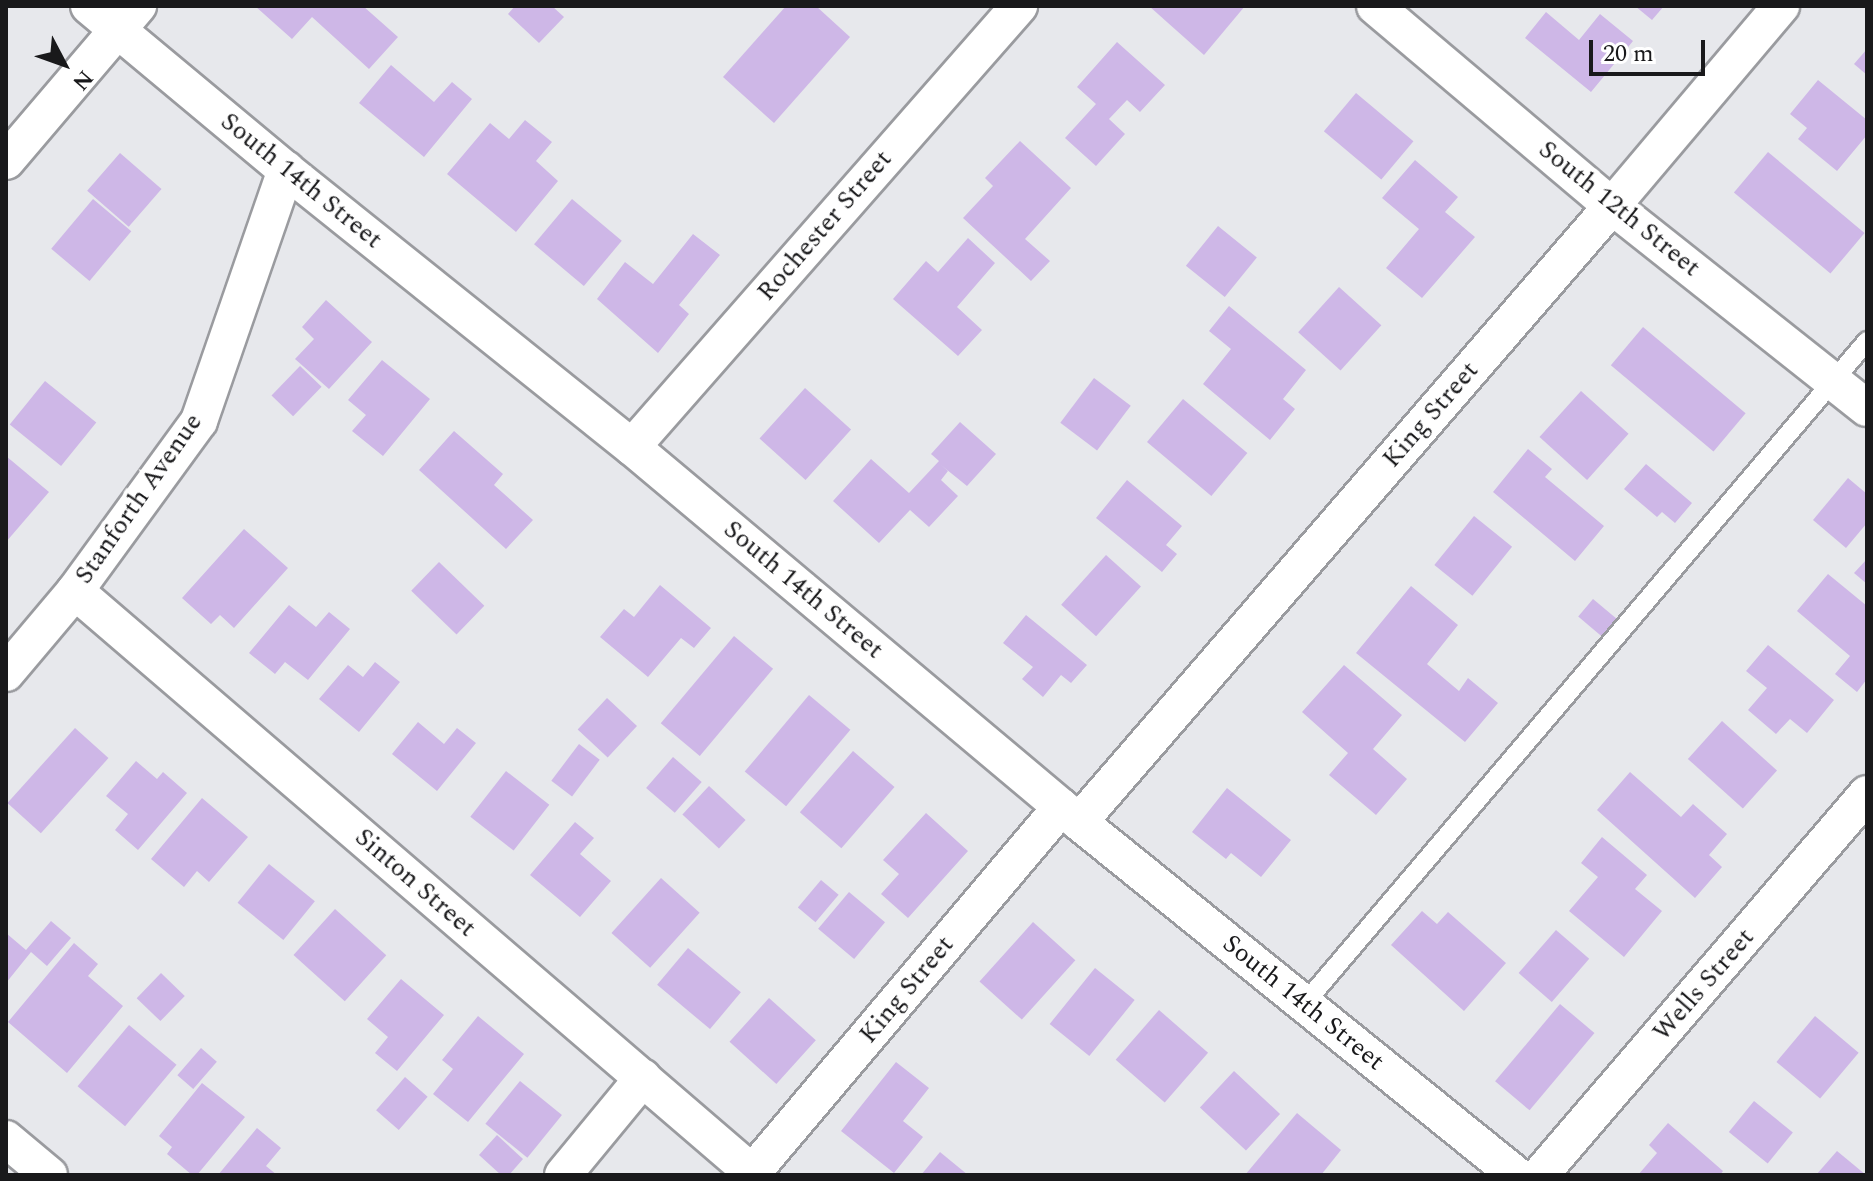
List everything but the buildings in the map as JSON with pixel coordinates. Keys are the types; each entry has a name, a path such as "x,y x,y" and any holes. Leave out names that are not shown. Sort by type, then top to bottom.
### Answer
{"street":[{"name":"South 14th Street","path":"89,6 128,18 286,170 632,447 1070,815 1516,1175"},
{"name":"Rochester Street","path":"632,447 1019,6"},
{"name":"King Street","path":"754,1174 1612,206 1781,6"},
{"name":"South 12th Street","path":"1381,8 1612,206 1867,408"},
{"path":"6,161 128,18"},
{"name":"Stanforth Avenue","path":"6,673 75,591 199,421 286,170"},
{"name":"Sinton Street","path":"75,591 754,1174"},
{"name":"Wells Street","path":"1540,1175 1867,794"},
{"path":"563,1175 643,1078"},
{"path":"6,1139 49,1175"}],"lane":[{"path":"1304,1004 1867,341"}]}
